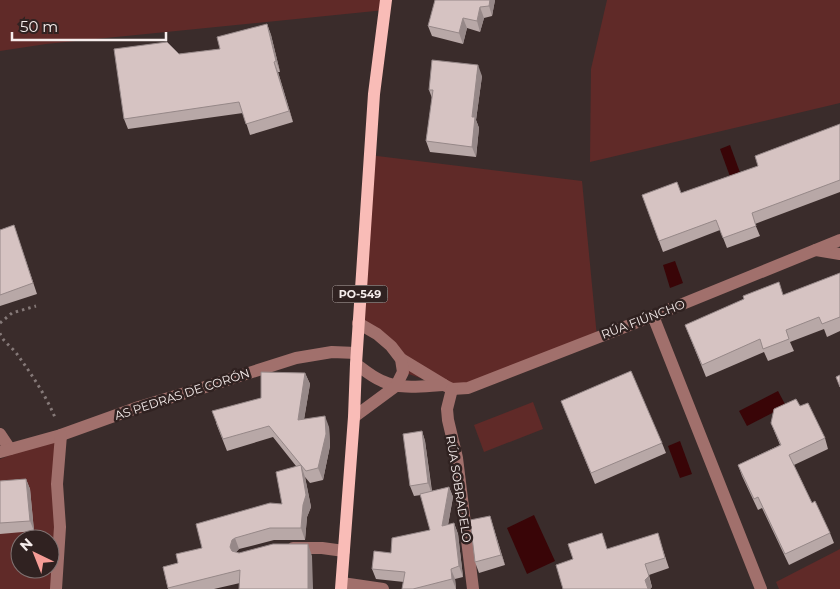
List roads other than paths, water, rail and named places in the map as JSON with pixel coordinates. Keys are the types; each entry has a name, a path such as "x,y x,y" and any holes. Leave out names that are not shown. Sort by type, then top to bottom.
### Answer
{"main road":[{"name":"PO-549","path":"341,586 354,417 358,322 374,94 386,0"}],"street":[{"name":"RÚA FIÚNCHO","path":"356,358 377,378 396,386 468,388 840,240"},
{"path":"816,250 840,254"},
{"path":"653,316 761,589"},
{"path":"358,322 391,346 401,359 448,387"},
{"name":"AS PEDRAS DE CORÓN","path":"0,434 5,450 61,435 139,407 296,358 332,352 356,358"},
{"path":"354,417 396,386 403,372 401,359"},
{"name":"RÚA SOBRADELO","path":"448,387 448,420 457,458 473,589"},
{"path":"56,589 60,527 57,484 61,435"},
{"path":"285,548 322,548 344,551"},
{"path":"341,586 383,589"}]}
